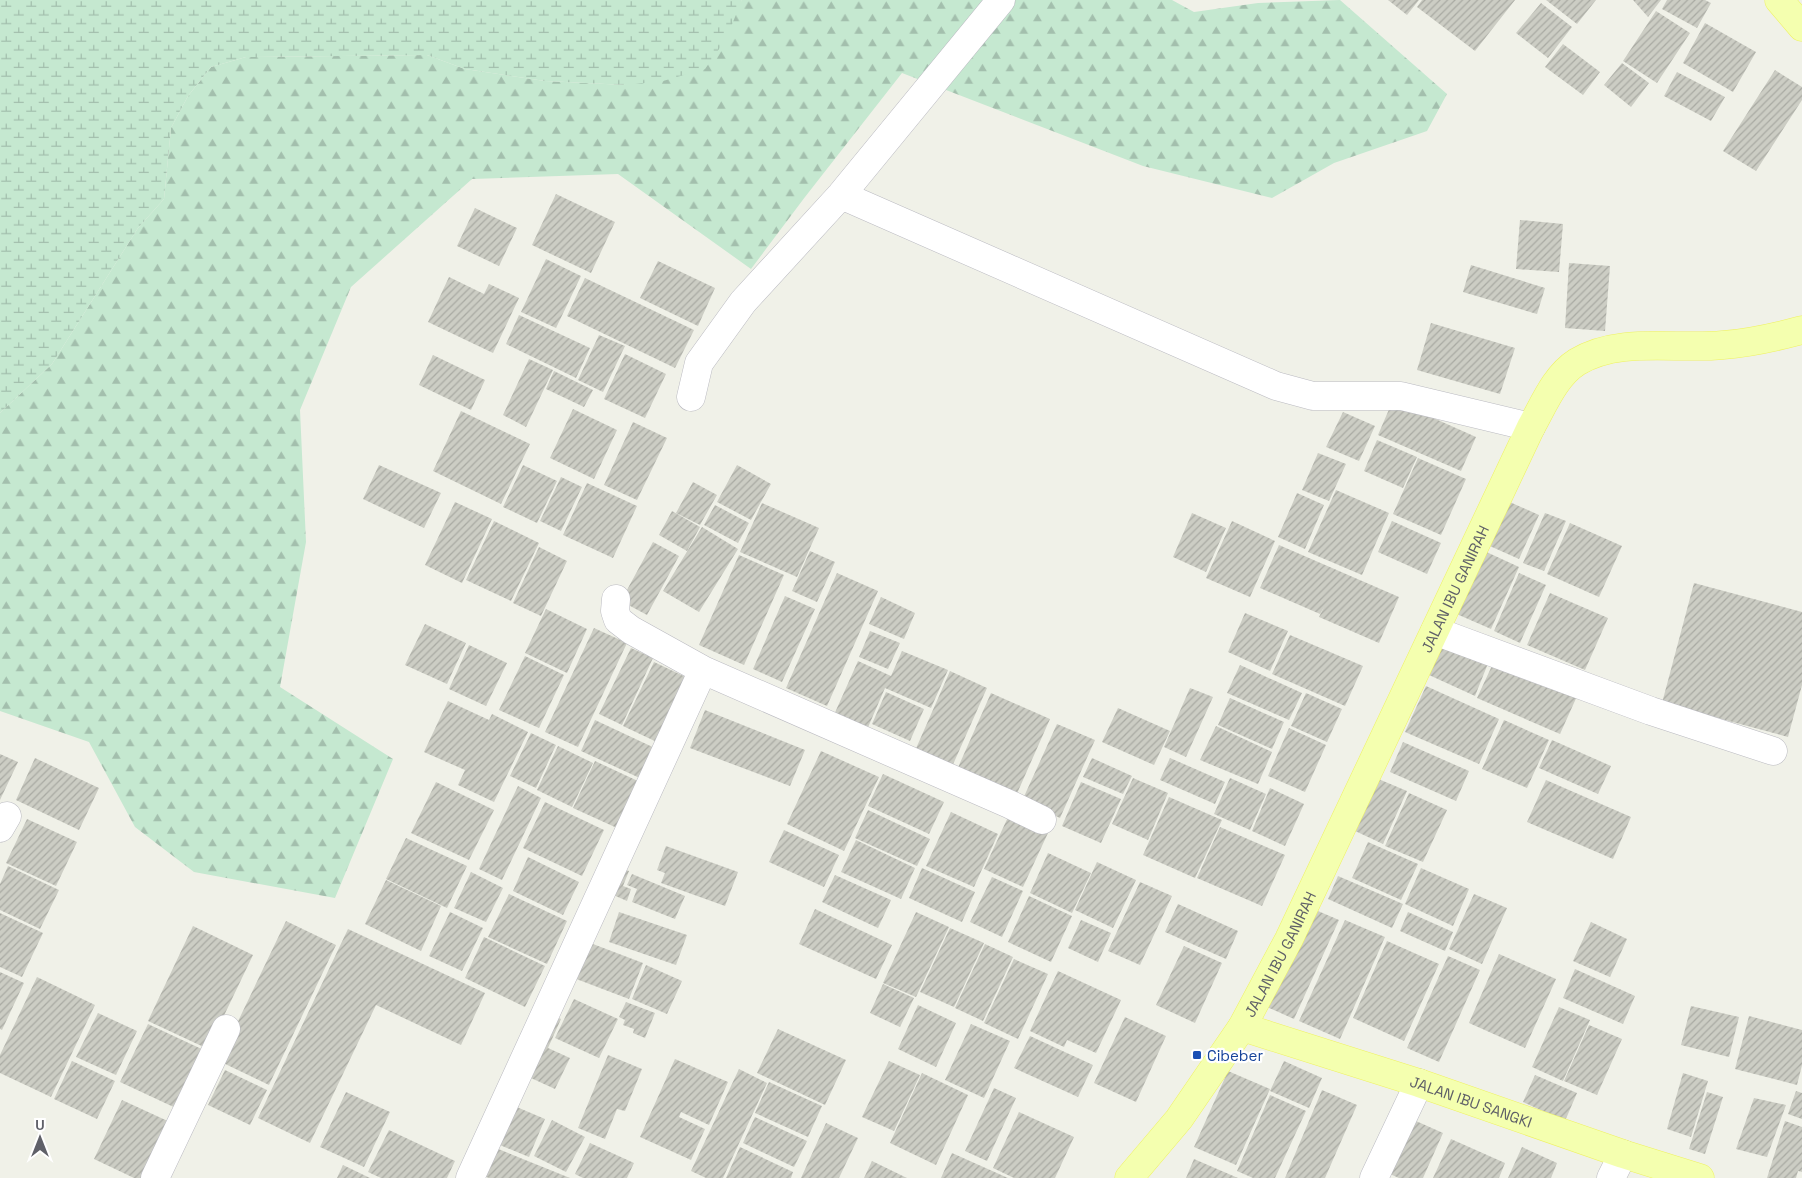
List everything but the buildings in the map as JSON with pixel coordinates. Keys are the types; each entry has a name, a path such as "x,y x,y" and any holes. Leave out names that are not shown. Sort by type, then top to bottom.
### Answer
{"main road":[{"path":"1779,0 1802,27"},
{"name":"JALAN IBU GANIRAH","path":"1129,1178 1179,1119 1242,1027 1289,938 1531,426 1560,376 1577,362 1597,352 1616,348 1670,345 1721,346 1762,340 1802,330"},
{"name":"JALAN IBU SANGKI","path":"1242,1027 1419,1083 1617,1166 1700,1178"}],"street":[{"path":"691,397 699,363 743,302 841,195 1000,0"},
{"path":"841,195 1276,386 1313,396 1401,396 1531,426"},
{"path":"616,599 615,611 618,620 631,630 703,670 1042,820"},
{"path":"1435,631 1651,711 1774,751"},
{"path":"470,1178 703,670"},
{"path":"155,1178 226,1029"},
{"path":"1374,1178 1419,1083"}],"green space":[{"path":"0,0 742,0 726,39 705,69 663,81 626,85 545,81 465,69 427,55 246,57 211,67 188,96 171,128 164,199 138,228 52,364 0,413"},
{"path":"742,0 1172,0 1194,12 1258,3 1340,0 1447,94 1427,131 1334,163 1272,198 1143,166 902,73 751,269 618,174 472,179 351,287 300,410 306,542 280,687 393,759 335,898 194,872 135,827 89,742 0,711 0,413 52,364 138,228 164,199 171,128 188,96 211,67 246,57 427,55 465,69 545,81 626,85"}],"place":[{"name":"Cibeber","path":"1197,1055"}]}
